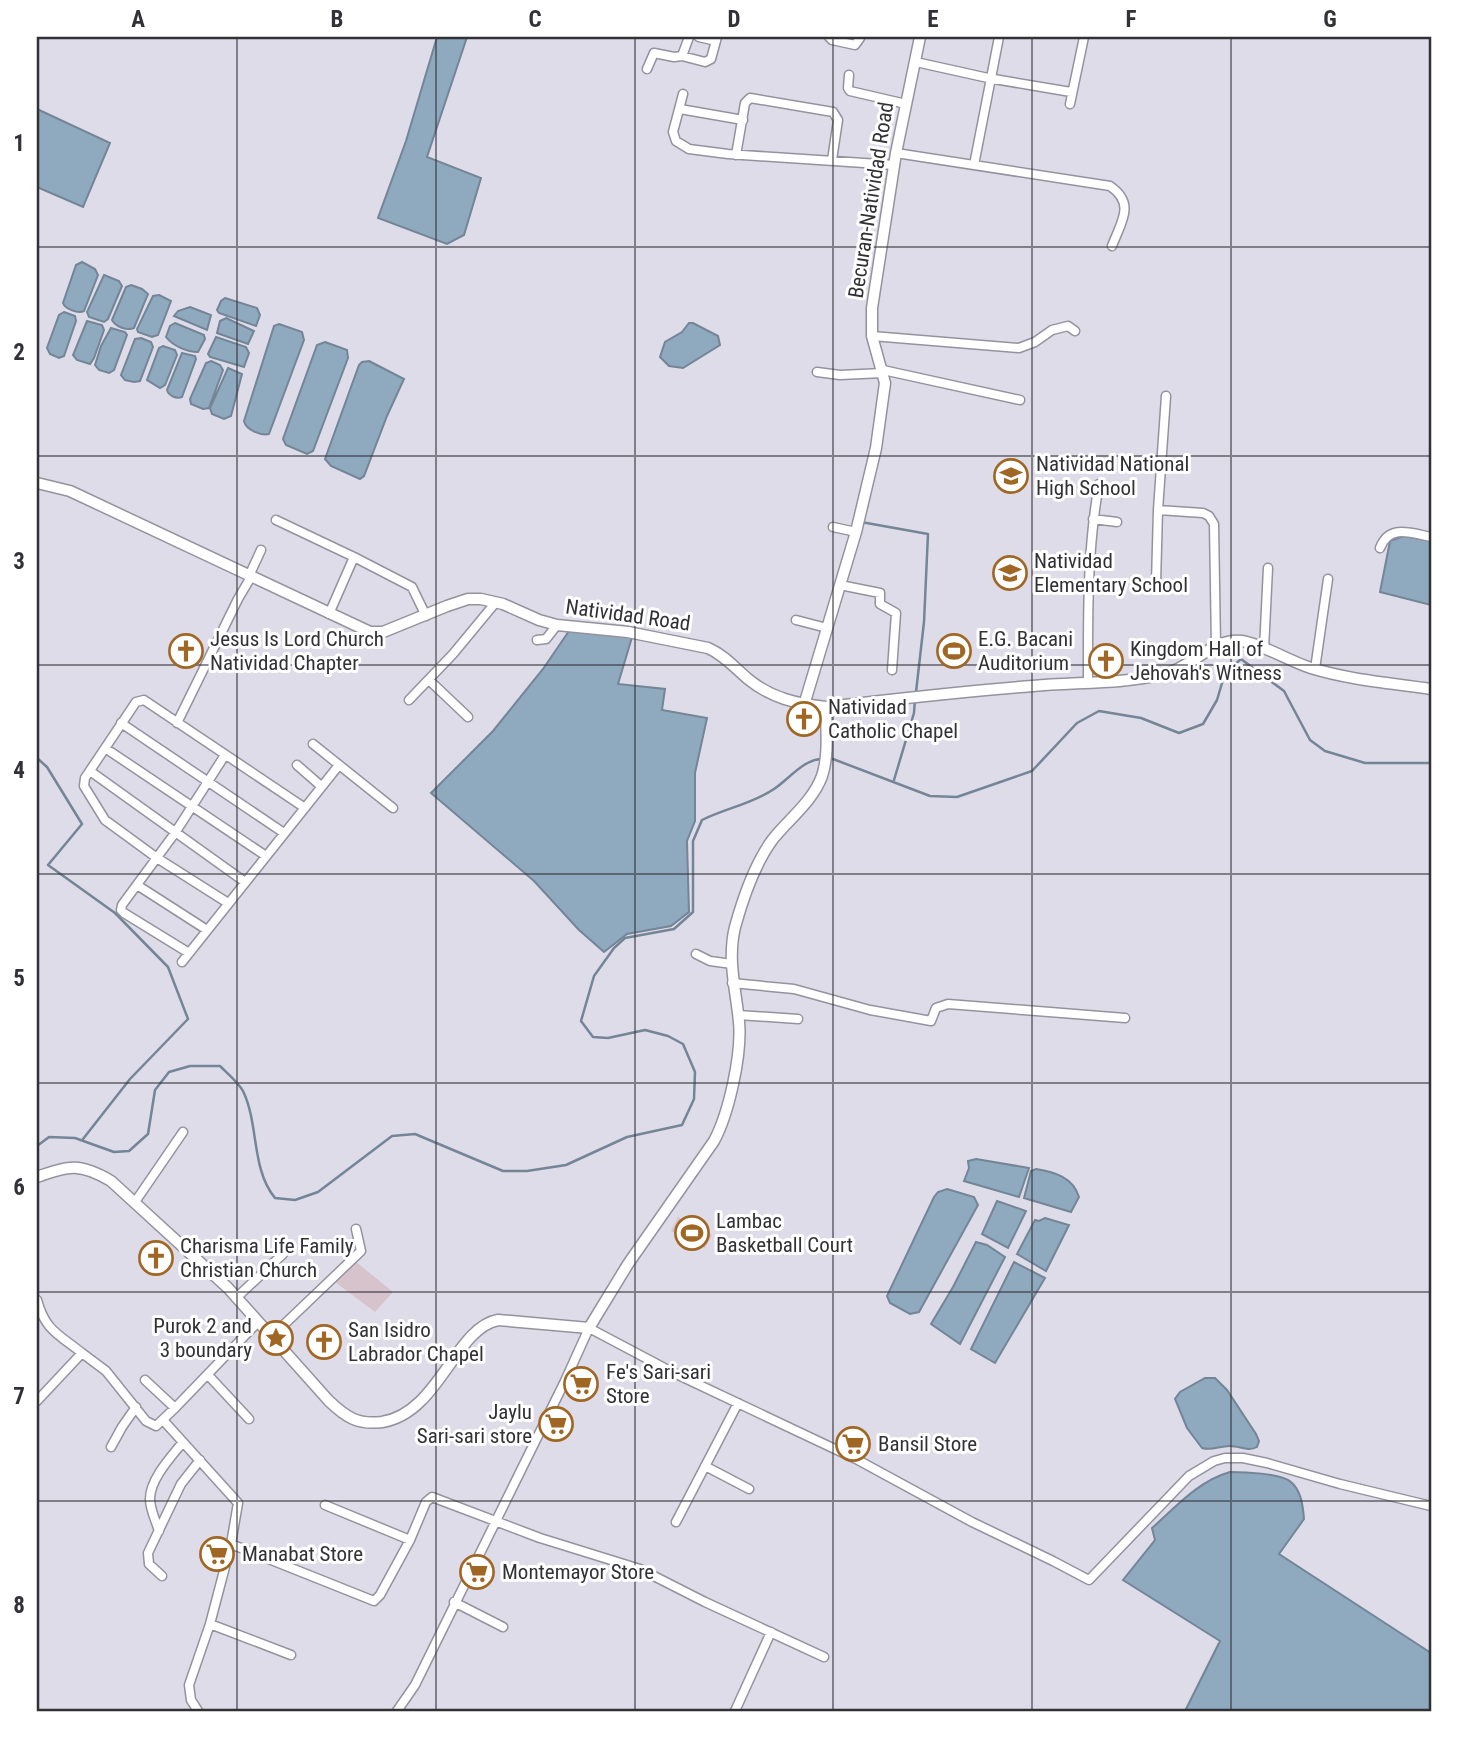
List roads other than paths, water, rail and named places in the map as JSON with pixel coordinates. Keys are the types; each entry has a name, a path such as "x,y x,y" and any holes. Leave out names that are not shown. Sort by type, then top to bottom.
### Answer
{"street":[{"path":"682,56 689,37"},
{"path":"647,69 654,52 708,62 717,39 699,37"},
{"path":"829,37 855,45 860,38"},
{"name":"Becuran-Natividad Road","path":"804,705 856,532 876,448 884,392 883,372 872,336 872,308 895,153 920,37"},
{"path":"974,166 999,37"},
{"path":"1070,104 1084,37"},
{"path":"916,61 990,78 1071,92"},
{"path":"849,75 850,91 906,104"},
{"path":"683,94 673,132 676,141 694,151 894,165"},
{"path":"736,155 745,103 750,98 833,112 838,120 832,160"},
{"path":"680,109 743,120"},
{"path":"895,153 1110,186 1123,197 1125,207 1112,246"},
{"path":"872,336 1019,348 1035,342 1052,330 1068,326 1074,331"},
{"path":"817,372 840,375 883,372 1020,400"},
{"path":"1156,583 1157,510 1166,396"},
{"name":"Natividad Road","path":"37,483 70,491 329,614 376,633 468,599 496,602 557,625 628,632 708,648 717,652 761,688 782,699 804,705 826,707 1087,681 1150,678 1182,669 1216,647 1231,641 1241,641 1315,669 1431,690"},
{"path":"1087,681 1088,584 1093,519 1099,484"},
{"path":"1157,510 1203,513 1212,519 1216,647"},
{"path":"1093,519 1117,522"},
{"path":"276,520 412,587 426,615"},
{"path":"833,527 856,532"},
{"path":"1380,548 1386,536 1395,532 1431,537"},
{"path":"177,723 261,551"},
{"path":"329,614 354,557"},
{"path":"1264,649 1268,568"},
{"path":"1315,669 1328,579"},
{"path":"840,584 880,593 880,604 896,613 892,670"},
{"path":"409,700 496,602"},
{"path":"796,620 827,628"},
{"path":"537,640 546,639 557,625"},
{"path":"429,680 468,717"},
{"path":"228,903 156,858 105,820 84,786 85,778 136,702 141,699 305,808"},
{"path":"397,1711 415,1685 589,1328 636,1252 714,1142 723,1123 730,1101 740,1032 732,983 735,927 760,860 774,838 813,793 824,768 826,707"},
{"path":"121,723 284,833"},
{"path":"313,744 393,807"},
{"path":"105,748 266,856"},
{"path":"189,953 121,910 225,755"},
{"path":"297,765 321,786"},
{"path":"182,962 339,765"},
{"path":"90,771 245,882"},
{"path":"136,885 207,930"},
{"path":"696,954 710,961 732,964"},
{"path":"732,983 794,989 870,1010 931,1021 936,1009 948,1004 1125,1018"},
{"path":"738,1015 798,1019"},
{"path":"135,1202 183,1132"},
{"path":"37,1177 64,1168 90,1169 111,1181 236,1298 346,1417 370,1423 385,1421 413,1409 467,1342 491,1322 589,1328 674,1373 856,1460 1089,1580 1189,1476 1214,1461 1225,1458 1243,1458 1267,1463 1431,1506"},
{"path":"271,1337 361,1251 356,1229"},
{"path":"236,1298 283,1254"},
{"path":"37,1300 47,1325 106,1371 153,1426 163,1420 258,1322"},
{"path":"37,1401 82,1353"},
{"path":"208,1374 249,1419"},
{"path":"145,1380 175,1408"},
{"path":"676,1522 738,1403"},
{"path":"111,1447 136,1408"},
{"path":"163,1420 238,1503 231,1544 210,1624 189,1685 191,1700 198,1711"},
{"path":"159,1531 150,1504 151,1492 183,1441"},
{"path":"162,1576 149,1564 152,1543 181,1484 200,1460"},
{"path":"705,1466 749,1489"},
{"path":"231,1544 374,1601 380,1595 410,1540 426,1502 432,1497 540,1538 640,1569 824,1657"},
{"path":"325,1505 410,1540"},
{"path":"454,1602 503,1627"},
{"path":"210,1624 291,1655"},
{"path":"736,1711 771,1632"}],"water":[{"path":"437,37 467,37 427,157 481,178 464,235 447,244 378,218 406,141"},
{"path":"37,109 110,143 83,207 37,187"},
{"path":"82,262 95,269 98,275 84,311 78,312 63,303 76,265"},
{"path":"104,275 119,281 122,286 108,319 104,322 89,317 87,312"},
{"path":"131,285 148,294 134,328 128,329 112,320 126,287"},
{"path":"159,295 171,301 158,335 152,337 138,332 137,329 153,296"},
{"path":"225,298 257,308 260,315 256,326 219,313 217,310"},
{"path":"190,307 211,315 207,330 174,316 178,311"},
{"path":"64,312 75,316 76,321 64,356 59,358 50,354 47,348 59,315"},
{"path":"226,318 254,331 248,344 217,333 220,321"},
{"path":"87,321 102,325 104,330 90,364 77,360 73,355"},
{"path":"175,323 204,335 205,339 198,352 180,348 166,337 170,326"},
{"path":"689,323 718,336 720,345 683,368 669,366 660,357 665,342 682,332"},
{"path":"279,324 302,332 304,340 269,434 262,434 251,430 244,421 274,326"},
{"path":"111,328 127,335 114,370 109,373 99,370 95,365"},
{"path":"216,337 246,347 249,353 244,367 210,357 208,354"},
{"path":"135,339 151,342 153,347 140,381 125,380 121,375"},
{"path":"325,342 347,350 348,358 313,451 307,454 286,445 283,439 317,345"},
{"path":"163,346 175,350 177,355 165,385 160,388 147,380 159,348"},
{"path":"182,353 195,356 196,359 182,397 177,398 167,390"},
{"path":"211,361 220,365 223,370 209,408 203,409 191,404 190,399 206,363"},
{"path":"369,361 404,379 364,476 360,479 331,466 325,459 359,365"},
{"path":"228,368 242,374 231,416 224,419 212,414 210,408"},
{"path":"1404,536 1431,541 1431,605 1380,592 1390,541"},
{"path":"569,631 633,634 618,684 665,689 662,710 707,718 695,773 695,821 687,841 689,912 671,926 627,934 604,952 579,930 534,881 431,793 493,731 543,669"},
{"path":"976,1159 1029,1168 1019,1197 964,1181 969,1168 968,1161"},
{"path":"1036,1169 1068,1180 1079,1197 1071,1212 1024,1198 1031,1171"},
{"path":"947,1189 974,1197 978,1205 919,1312 910,1314 890,1303 887,1296 934,1197 938,1192"},
{"path":"997,1201 1026,1211 1008,1248 982,1234"},
{"path":"1045,1218 1069,1225 1046,1271 1017,1254 1035,1220"},
{"path":"976,1242 987,1245 1005,1257 960,1344 931,1324"},
{"path":"1014,1262 1045,1278 995,1363 971,1349"},
{"path":"1205,1378 1215,1378 1227,1390 1256,1434 1259,1441 1257,1447 1202,1448 1187,1428 1175,1399 1180,1392"},
{"path":"1230,1472 1271,1475 1286,1479 1294,1485 1301,1499 1304,1519 1279,1554 1431,1653 1431,1711 1185,1711 1220,1641 1123,1580 1155,1540 1152,1528 1198,1488"}],"waterway":[{"path":"861,522 928,534 924,622 916,692"},
{"path":"828,759 930,796 957,797 1032,771 1077,723 1099,711 1141,718 1179,733 1203,724 1217,700 1225,673 1241,659 1284,691 1310,740 1325,751 1365,763 1431,763"},
{"path":"894,780 914,713 915,699"},
{"path":"37,758 47,767 82,824 48,865 115,913 168,967 188,1019 130,1079 83,1139"},
{"path":"37,1146 49,1137 75,1138 114,1152 129,1151 148,1134 155,1090 169,1072 190,1066 220,1066 243,1091 262,1174 275,1198 295,1200 318,1192 392,1136 415,1134 503,1171 527,1171 566,1165 627,1137 682,1125 694,1099 695,1072 683,1044 668,1036 645,1030 608,1038 593,1037 581,1021 594,976 614,948 625,938 674,929 693,912 693,841 702,820 766,794 802,766 821,759"}],"place":[{"name":"Natividad National High School","path":"1011,476"},
{"name":"Natividad Elementary School","path":"1010,573"},
{"name":"Jesus Is Lord Church Natividad Chapter","path":"186,651"},
{"name":"E.G. Bacani Auditorium","path":"954,651"},
{"name":"Kingdom Hall of Jehovah's Witness","path":"1106,661"},
{"name":"Natividad Catholic Chapel","path":"804,719"},
{"name":"Lambac Basketball Court","path":"692,1233"},
{"name":"Charisma Life Family Christian Church","path":"156,1258"},
{"name":"Purok 2 and 3 boundary","path":"276,1338"},
{"name":"San Isidro Labrador Chapel","path":"324,1342"},
{"name":"Fe's Sari-sari Store","path":"581,1384"},
{"name":"Jaylu Sari-sari store","path":"556,1424"},
{"name":"Bansil Store","path":"853,1444"},
{"name":"Manabat Store","path":"217,1554"},
{"name":"Montemayor Store","path":"477,1572"}]}
